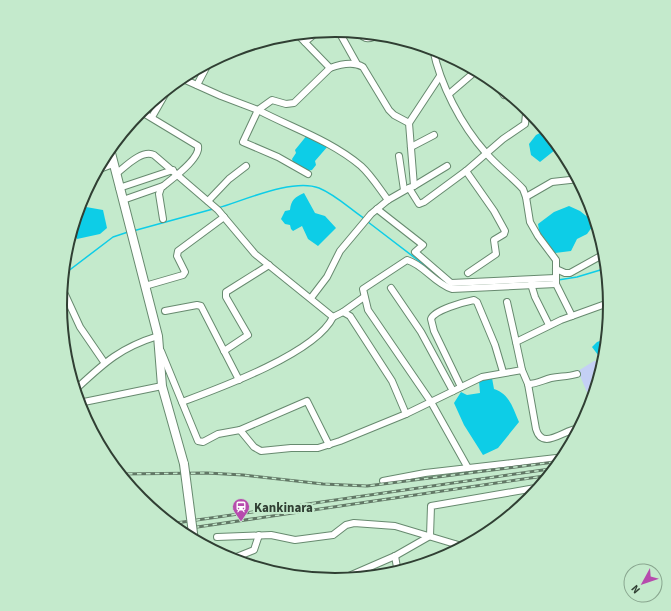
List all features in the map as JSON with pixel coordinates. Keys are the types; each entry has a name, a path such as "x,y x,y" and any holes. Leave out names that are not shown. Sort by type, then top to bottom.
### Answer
{"main road":[{"path":"112,157 158,336 162,386 184,464 193,533"}],"street":[{"path":"342,37 357,64 366,71 389,110 394,115 409,123"},
{"path":"305,42 309,38"},
{"path":"302,39 330,68"},
{"path":"435,56 440,76 468,130 486,153 519,184 526,196 532,226 554,256 556,268 555,281 572,316"},
{"path":"308,174 243,142 258,110 272,100 286,104 294,103 330,68 346,64 357,64"},
{"path":"197,85 204,71"},
{"path":"450,94 472,74"},
{"path":"409,188 411,148 409,123 422,106 440,76"},
{"path":"188,81 258,110 319,138 342,152 366,171 388,200"},
{"path":"152,117 161,102"},
{"path":"122,200 163,186 179,175 198,151 198,146 147,115"},
{"path":"399,156 409,188 417,202 422,204 466,172 486,153 525,124 526,117"},
{"path":"411,148 434,135"},
{"path":"116,174 148,153 154,155 216,208 248,247 333,317"},
{"path":"106,167 113,164"},
{"path":"208,201 229,179 246,166"},
{"path":"311,298 327,277 340,251 377,209 388,200 446,166"},
{"path":"119,188 173,170"},
{"path":"466,172 494,211 505,231 504,234 494,240 496,254 468,273"},
{"path":"526,196 552,182 572,180"},
{"path":"163,186 159,194 163,219"},
{"path":"377,209 423,245 407,260 364,287 362,291 368,310 431,402 468,468"},
{"path":"145,286 183,275 185,272 177,256 178,251 224,217"},
{"path":"415,252 451,283 555,281"},
{"path":"556,268 565,273 570,273 600,257"},
{"path":"407,260 414,262 440,284 452,289 555,281"},
{"path":"224,351 248,335 226,297 226,292 269,265"},
{"path":"531,284 535,297 549,325"},
{"path":"391,288 421,332 453,391"},
{"path":"182,402 239,380 302,347 325,330 333,317 364,297"},
{"path":"67,300 80,327 104,362"},
{"path":"461,387 434,331 431,319 434,315 457,305 474,300 477,302 495,345 503,372"},
{"path":"507,302 522,370 528,384 536,430 544,439 552,439 573,430"},
{"path":"516,342 549,325 604,305"},
{"path":"165,311 200,306 239,380"},
{"path":"342,312 350,316 388,374 397,390 406,414"},
{"path":"79,386 104,362 133,344 158,336"},
{"path":"160,347 196,437 200,442 218,434 240,430 306,401 329,445"},
{"path":"240,430 254,447 261,452 292,448 309,449 329,445 406,414 482,377 503,372 522,370"},
{"path":"528,384 539,383 552,378 563,378 577,374"},
{"path":"85,403 162,386"},
{"path":"383,481 468,468 557,458"},
{"path":"430,536 431,506 531,489"},
{"path":"217,537 275,535 295,540 329,536 336,534 346,525 354,524 395,526 454,544"},
{"path":"239,556 254,550 259,535"},
{"path":"356,573 395,556 430,536"},
{"path":"395,556 397,567"}],"shaded area":[{"path":"594,361 596,361 598,364 589,396 578,371"}],"water":[{"path":"541,133 555,150 540,162 531,155 529,144 536,135"},
{"path":"308,134 328,146 315,161 316,165 312,170 306,171 293,162 292,159 296,153 295,150"},
{"path":"304,193 315,213 325,216 336,228 318,246 308,239 302,226 293,231 290,225 285,224 281,219 285,211 290,210 294,199"},
{"path":"569,206 580,211 590,219 592,227 587,234 577,239 571,251 555,253 539,231 538,224 554,212"},
{"path":"85,207 103,210 107,228 100,234 77,239 76,236"},
{"path":"602,340 599,357 592,347 597,342"},
{"path":"492,378 494,389 504,394 513,407 519,422 498,448 483,455 464,425 454,403 461,392 467,395 480,393 479,381"}],"waterway":[{"path":"218,208 269,191 296,186 308,186 319,188 331,194 365,219"},
{"path":"133,231 213,209"},
{"path":"368,222 436,274"},
{"path":"69,270 113,237 128,232"},
{"path":"558,280 577,277 602,270"}],"railway":[{"path":"126,474 207,473 243,475 323,484 367,486 554,462"},
{"path":"177,523 549,469"},
{"path":"186,529 543,476"}],"place":[{"name":"Kankinara","path":"241,522"}]}
